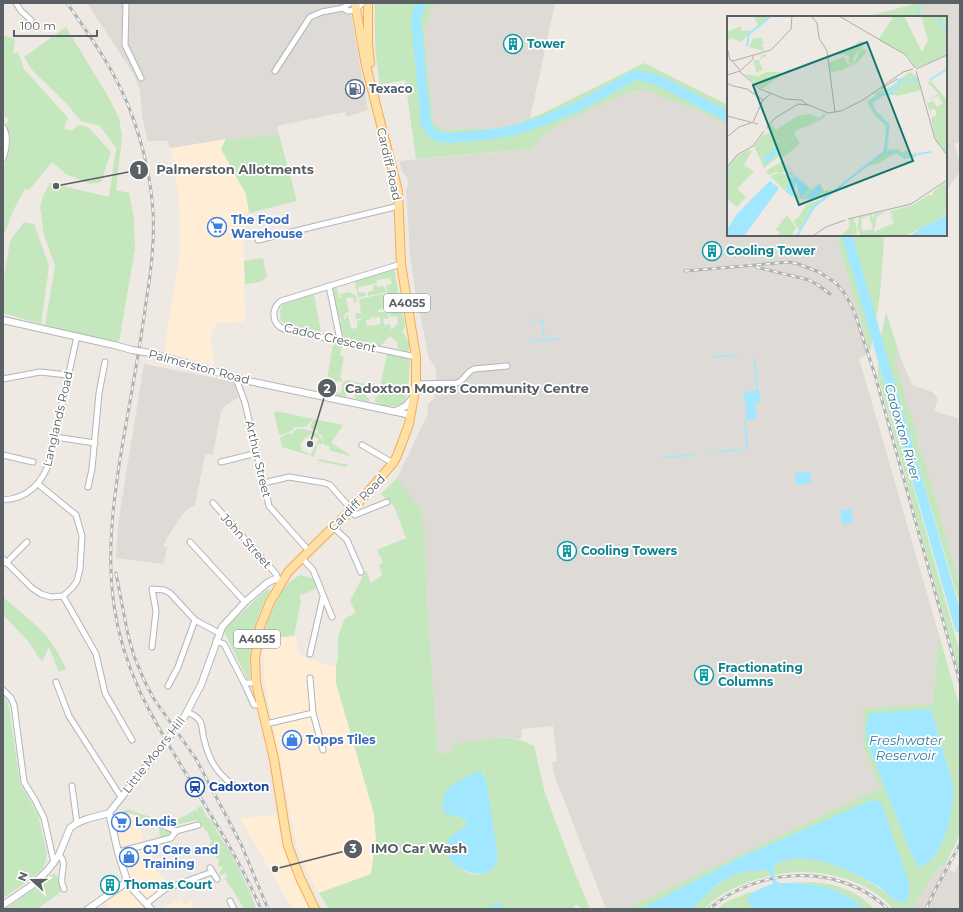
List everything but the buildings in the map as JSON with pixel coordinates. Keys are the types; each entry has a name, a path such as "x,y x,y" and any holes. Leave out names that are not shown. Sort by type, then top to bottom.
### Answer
{"main road":[{"name":"Cardiff Road","path":"368,3 367,25 370,80"},
{"name":"Cardiff Road","path":"316,908 300,878 288,846 279,800 274,759 256,683 255,658 260,627 280,580 351,510 386,473 393,463 404,438 411,415 416,384 416,357 400,264 399,206 396,182 366,66 355,6"}],"street":[{"path":"16,3 21,11 31,20"},
{"path":"126,3 125,45 140,78"},
{"path":"275,71 310,17 322,12 343,8 350,3"},
{"path":"343,8 348,11 355,6 359,8 362,3"},
{"path":"3,127 7,142 3,159"},
{"path":"258,240 399,206"},
{"name":"Cadoc Crescent","path":"400,264 281,301 276,306 274,319 278,326 284,328 416,357"},
{"path":"329,286 340,340"},
{"name":"Palmerston Road","path":"3,320 150,353 238,378 411,415"},
{"name":"Langlands Road","path":"3,500 20,496 30,491 38,484 48,466 77,336"},
{"path":"88,487 95,443 99,393 105,362"},
{"path":"416,384 457,383 474,369 507,366"},
{"path":"3,378 40,372 68,375"},
{"name":"Arthur Street","path":"238,378 237,381 245,403 269,506 309,550"},
{"path":"395,412 406,406 414,396"},
{"path":"55,437 95,443"},
{"path":"362,445 393,463"},
{"path":"221,462 257,453"},
{"path":"3,455 33,462"},
{"path":"264,483 289,477 325,483 330,485 355,515 386,502"},
{"path":"27,542 5,561 32,588 41,594 51,597 63,596 77,581 80,569 82,536 76,515 38,484"},
{"name":"John Street","path":"213,503 280,580"},
{"path":"333,527 347,540 361,572"},
{"path":"190,542 245,602"},
{"path":"302,558 312,570 332,617"},
{"name":"Little Moors Hill","path":"109,813 172,735 187,712 201,685 219,633 229,618 271,580 280,580"},
{"path":"152,647 156,611 152,589 164,590 170,593 195,620 219,633"},
{"path":"63,596 96,654 105,693 132,740"},
{"path":"310,654 323,596"},
{"path":"168,686 178,667 195,620"},
{"path":"216,641 224,644 254,705 261,705"},
{"path":"310,678 313,713 323,750"},
{"path":"56,682 68,716 121,797"},
{"path":"244,683 256,683"},
{"path":"3,690 11,698 14,705 24,782 44,818 54,863"},
{"path":"187,712 199,720 211,761 221,776 233,785"},
{"path":"266,724 313,713"},
{"path":"72,786 77,823"},
{"path":"3,904 38,880 54,863 59,855 68,831 72,826 109,813 127,882 149,907 165,890 211,871 217,879"},
{"path":"162,825 176,831 198,825"},
{"path":"118,852 172,838 176,831"},
{"path":"59,855 64,863 61,882 64,889"},
{"path":"92,908 127,882"},
{"path":"230,901 234,909"}],"shaded area":[{"path":"87,3 349,3 368,110 347,117 345,112 277,126 279,135 226,139 170,148 168,141 148,141 142,116 140,90 134,75"},
{"path":"435,3 555,4 530,118 505,128 444,130 433,122 424,29"},
{"path":"923,3 960,3 960,142 954,144 960,161 960,172 947,189 947,16 921,16"},
{"path":"645,90 698,110 727,125 727,236 836,236 870,353 859,358 939,635 933,704 864,749 880,788 628,908 606,909 555,777 552,762 557,761 553,726 522,729 521,739 505,737 453,744 453,753 438,754 426,588 425,530 397,478 427,416 428,404 435,397 436,369 429,358 415,290 410,254 406,190 408,185 407,177 403,173 399,161 531,149 540,138 564,121 627,93"},
{"path":"226,139 221,149 246,194 249,213 243,213 245,322 217,323 212,331 211,339 214,365 164,352 180,254 178,191 170,148"},
{"path":"900,356 912,385 932,392 937,397 934,411 957,418 960,423 960,586 922,453 917,450 919,443 893,358"},
{"path":"144,364 230,381 235,383 238,398 226,405 221,411 213,455 205,454 195,506 189,508 182,515 167,538 163,546 167,547 163,564 116,558 118,524"},
{"path":"294,636 301,655 309,660 336,667 336,683 374,814 376,839 371,874 319,893 308,874 296,843 264,680 263,638"},
{"path":"121,811 133,812 137,815 145,850 150,849 155,868 168,884 160,888 148,899 157,909 112,909 106,902 125,888 105,817"},
{"path":"278,815 282,840 289,861 310,909 292,909 240,818"},
{"path":"960,860 960,909 912,909 939,866 955,872"},
{"path":"181,899 184,905 192,901 194,909 162,909 167,905"}],"green space":[{"path":"375,3 435,3 424,29 433,122 444,130 505,128 541,114 644,63 727,104 727,125 698,110 644,90 631,92 564,121 540,138 531,149 416,159 405,80 380,85 375,44"},
{"path":"912,3 923,3 921,16 869,16 911,5"},
{"path":"66,27 109,98 119,118 122,136 116,190 129,193 134,218 135,249 119,342 45,326 55,266 44,235 40,207 43,196 50,183 109,197 116,148 100,126 81,121 65,102 32,70 24,57"},
{"path":"3,35 15,39 13,54 18,52 24,69 68,118 64,128 71,131 79,125 88,127 111,152 101,182 90,184 66,174 52,162 29,190 25,189 14,209 3,237 3,170 10,148 10,136 6,124 9,119 3,115"},
{"path":"279,135 297,201 249,213 246,194 221,149 226,139"},
{"path":"24,222 34,224 49,266 41,324 3,313 3,283 10,241"},
{"path":"836,236 883,236 880,294 870,353"},
{"path":"263,258 267,277 260,282 245,284 244,261"},
{"path":"394,268 398,291 395,292 399,292 401,307 380,309 377,312 388,312 389,318 383,319 384,325 390,324 391,330 398,323 397,316 390,317 389,311 402,308 405,327 402,331 411,346 407,352 397,348 398,342 390,336 380,346 349,341 343,337 342,329 338,327 342,320 338,316 333,288 337,287 339,298 342,298 340,294 349,292 356,296 357,302 354,303 353,297 346,298 349,312 345,313 344,318 346,320 346,315 348,315 351,329 357,328 357,321 361,320 356,319 355,313 361,314 359,299 387,293 386,285 392,284 390,278 383,279 383,277 382,279 376,281 377,283 365,286 364,284 364,286 358,287 359,293 365,292 367,295 358,298 355,281","holes":["372,315 374,318 380,317 381,324 375,325 375,327 374,325 368,326 368,330 366,320 371,319"]},
{"path":"377,285 378,287 384,286 386,292 368,296 368,292 373,291 373,286"},
{"path":"314,294 321,333 286,324 281,321 280,310 283,304"},
{"path":"886,312 900,356 894,358 919,443 917,450 922,452 960,586 960,606 881,337"},
{"path":"333,343 342,345 340,356 344,357 340,378 342,379 342,382 337,381 335,392 341,393 343,382 345,382 345,380 366,384 361,395 366,394 367,398 369,398 369,402 356,399 354,396 355,392 347,391 346,397 325,393"},
{"path":"387,353 410,359 408,391 404,402 399,406 385,405 374,401 379,394"},
{"path":"878,361 960,653 960,676 878,376"},
{"path":"276,411 313,419 306,427 294,427 293,430 281,435 279,434 274,414"},
{"path":"314,419 343,425 331,443 353,457 329,450 330,446 324,445 322,436 317,433 317,426 315,430 313,430 310,426"},
{"path":"298,429 310,430 318,434 322,440 323,444 318,444 314,457 310,456 319,439 310,434 307,438 305,437 300,446 302,448 301,450 309,454 308,455 282,447 280,438 289,433 292,434"},
{"path":"319,459 348,465 346,467 318,461"},
{"path":"397,478 420,509 425,530 426,588 438,754 453,753 452,744 494,738 524,741 534,746 545,793 590,909 583,909 576,904 573,909 564,907 563,909 506,909 497,903 486,909 329,909 319,893 371,874 376,839 374,814 336,683 336,667 338,657 338,636 345,618 356,613 350,601 366,570 371,583 382,575 379,564 383,563 377,550 406,538 394,506 381,494","holes":["484,774 498,857 497,863 477,875 464,871 451,861 455,834 466,825 467,820 452,816"]},
{"path":"301,575 313,579 317,588 299,596 301,601 294,636 263,638 268,621 281,593 287,585"},
{"path":"267,589 270,590 253,633 250,651 250,678 247,679 224,631"},
{"path":"3,597 40,629 54,647 66,669 59,672 49,647 42,662 28,641 3,615"},
{"path":"939,635 960,709 960,834 944,868 939,866 912,909 893,909 882,898 869,889 855,882 839,877 806,872 775,875 773,868 785,860 801,858 818,860 854,874 885,892 896,901 874,800 741,857 641,909 624,909 880,788 864,749 863,709 933,704","holes":["931,709 953,786 951,813 945,835 937,853 932,859 918,866 911,853 869,748 867,730 871,713"]},
{"path":"3,696 7,700 9,708 20,783 38,815 47,853 45,864 42,869 30,880 3,898"},
{"path":"201,806 207,817 214,823 217,832 232,855 250,892 256,909 244,909 225,879 227,876 226,873 218,876 223,866 220,867 218,864 220,859 216,858 209,847 211,840 207,832 197,820 175,825 159,824 158,827 164,831 167,830 172,834 160,837 159,829 142,818 139,823 137,816 121,812 128,809 140,814 173,822 195,809 198,811 197,808"},
{"path":"753,870 768,870 770,876 752,881 727,892 711,902 704,909 692,909 719,884 735,875"},
{"path":"54,873 59,878 61,890 58,894 37,909 5,909 44,882"},
{"path":"790,882 836,886 855,894 875,909 864,909 848,897 830,889 810,884"},
{"path":"754,891 751,894 754,907 757,909 716,909 730,900"}],"water":[{"path":"759,390 760,402 755,403 757,419 747,420 744,392"},
{"path":"810,472 811,483 796,485 795,473"},
{"path":"851,509 853,523 842,524 840,510"},
{"name":"Freshwater Reservoir","path":"931,709 953,786 953,795 950,819 942,843 936,854 929,862 921,867 918,866 911,853 869,748 866,725 871,713"},
{"path":"478,771 481,772 486,779 498,857 494,867 486,873 477,874 466,871 457,866 450,859 446,850 448,841 466,825 467,820 444,813 443,801 445,793 451,786"},
{"path":"874,800 881,802 909,883 909,895 904,903 897,901 882,889 856,874 826,862 796,858 783,861 773,868 776,881 780,883 825,887 846,896 864,909 757,909 750,905 748,900 749,897 757,890 773,884 768,870 755,870 734,875 726,879 709,892 692,909 641,909 741,857"},
{"path":"497,903 506,909 486,909"}],"waterway":[{"name":"Cadoxton River","path":"422,3 416,19 426,124 433,134 437,136 450,138 511,131 543,121 581,105 635,75 648,77 664,83 727,116"},
{"path":"918,16 920,3"},
{"name":"Cadoxton River","path":"847,236 960,628"},
{"path":"533,321 542,321 545,340"},
{"path":"531,341 559,339"},
{"path":"713,357 737,355"},
{"path":"754,357 758,392"},
{"path":"744,450 747,446 745,420 747,419"},
{"path":"717,452 740,450"},
{"path":"661,458 694,454"}],"railway":[{"path":"67,3 102,54 128,104 145,157 153,211 152,257 138,355 120,461 112,523 112,585 118,629 132,674 152,716 227,842 261,909"},
{"path":"685,271 789,262 819,272 836,283 845,294 854,311 875,375 960,682"},
{"path":"756,267 809,280 830,294"},
{"path":"116,573 128,635 134,656 144,680 154,699 196,759 241,844 268,909"},
{"path":"926,909 960,844"},
{"path":"709,909 729,895 751,885 774,878 798,876 823,877 846,883 868,894 888,909"}],"place":[{"name":"Tower","path":"513,44"},
{"name":"Texaco","path":"355,89"},
{"name":"Palmerston Allotments","path":"56,186"},
{"name":"The Food Warehouse","path":"217,227"},
{"name":"Cooling Tower","path":"712,251"},
{"name":"Cadoxton Moors Community Centre","path":"310,444"},
{"name":"Cooling Towers","path":"567,551"},
{"name":"Fractionating Columns","path":"704,675"},
{"name":"Topps Tiles","path":"292,740"},
{"name":"Cadoxton","path":"195,787"},
{"name":"Londis","path":"121,822"},
{"name":"GJ Care and Training","path":"129,857"},
{"name":"IMO Car Wash","path":"275,869"},
{"name":"Thomas Court","path":"110,885"}]}
